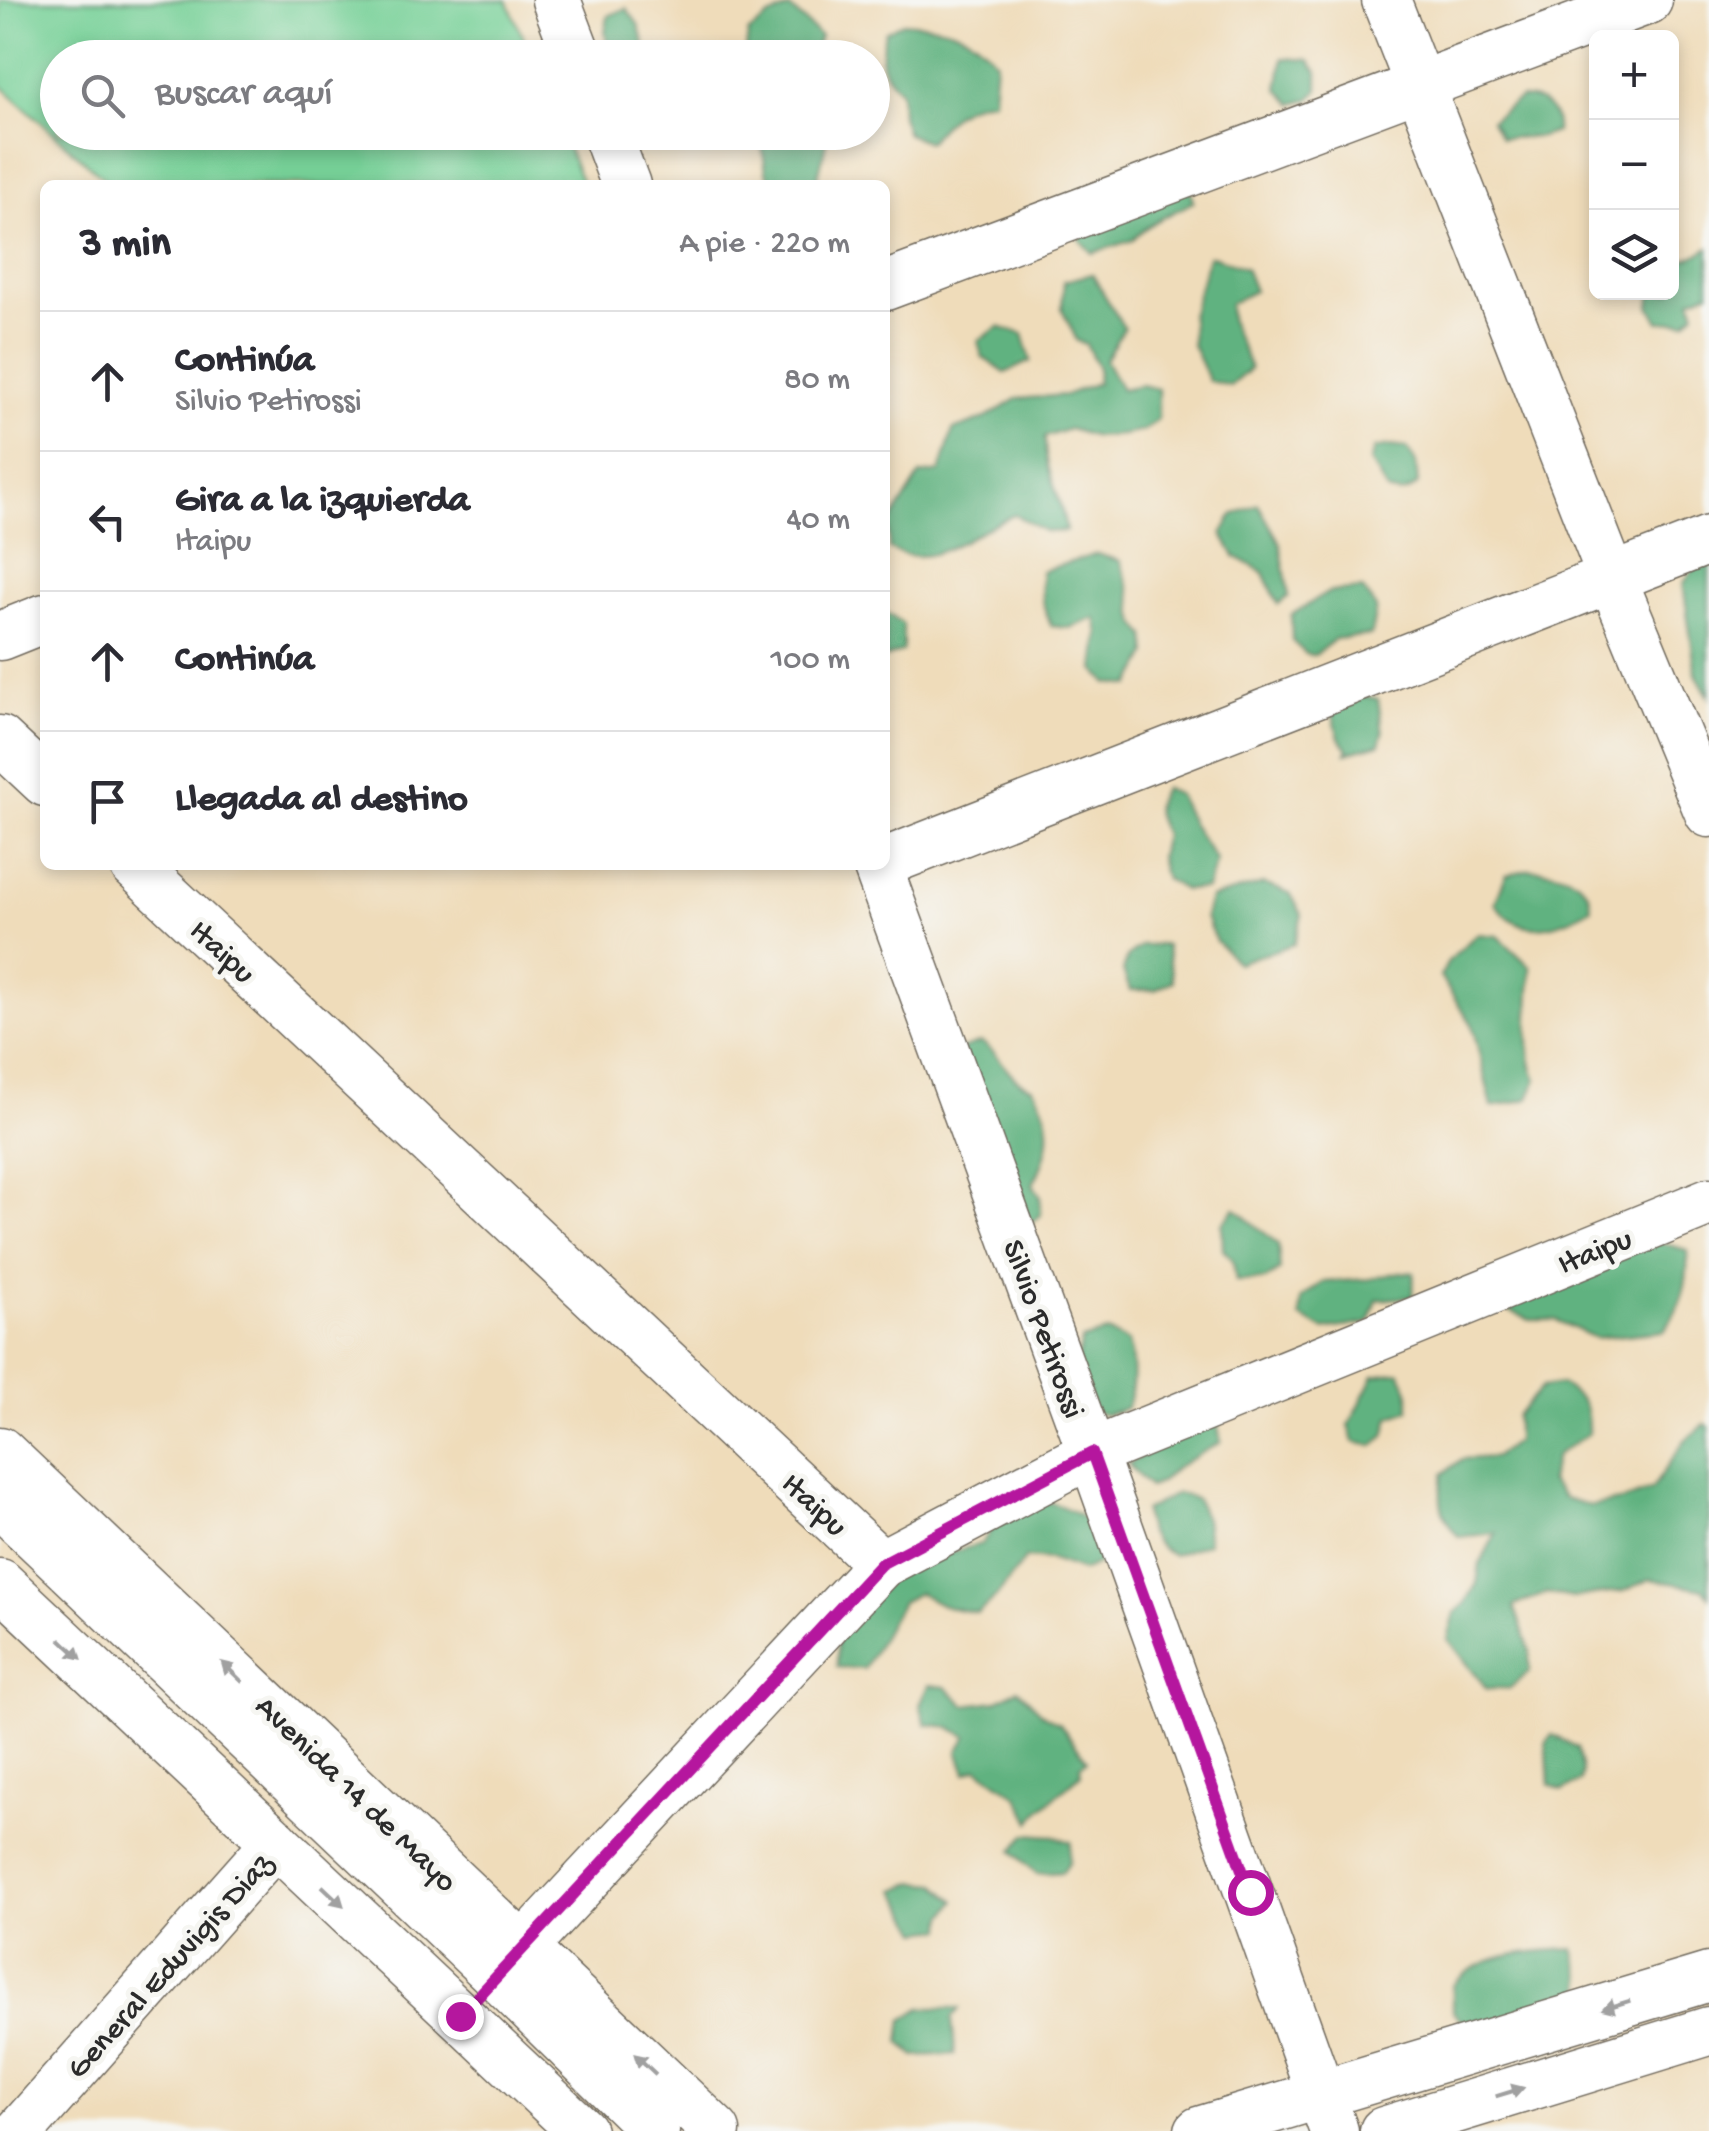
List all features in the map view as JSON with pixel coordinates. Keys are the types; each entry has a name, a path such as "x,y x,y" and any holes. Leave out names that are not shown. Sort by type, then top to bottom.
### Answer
{"street":[{"path":"556,0 571,40"},
{"path":"1386,0 1612,578 1709,813"},
{"path":"890,284 1648,0"},
{"path":"613,150 624,180"},
{"path":"890,860 1709,540"},
{"path":"0,636 40,620"},
{"path":"0,740 40,777"},
{"name":"Itaipu","path":"139,870 881,1564 1092,1453 1709,1202"},
{"name":"Silvio Petirossi","path":"879,870 1328,2113"},
{"name":"Avenida 14 de Mayo","path":"0,1452 510,1962 716,2131"},
{"path":"0,1503 510,1962 655,2131"},
{"path":"460,2016 881,1564"},
{"path":"0,1582 582,2131"},
{"name":"General Eduvigis Diaz","path":"20,2131 276,1842"},
{"path":"1199,2131 1328,2113 1709,1977"},
{"path":"1384,2131 1709,2031"}],"green space":[{"path":"0,0 507,0 524,40 40,40 40,121 0,85"},
{"path":"626,8 643,40 607,40 608,16"},
{"path":"790,8 820,36 818,40 747,40 748,33 769,17"},
{"path":"903,22 966,35 996,61 993,100 972,104 956,113 928,142 907,134 901,116 900,90 890,79 890,40 884,40 885,32"},
{"path":"1283,58 1309,60 1318,72 1318,91 1309,100 1293,104 1278,89"},
{"path":"1521,98 1547,106 1554,117 1556,132 1540,137 1501,138 1491,120"},
{"path":"72,150 568,150 581,180 105,180"},
{"path":"763,150 825,150 817,180 770,180"},
{"path":"1189,184 1193,202 1151,224 1133,240 1092,253 1079,239 1079,219"},
{"path":"1709,247 1709,292 1691,299 1695,312 1686,321 1659,322 1651,300 1679,300 1679,261"},
{"path":"1209,255 1245,268 1254,291 1229,304 1234,330 1250,369 1230,386 1209,381 1192,345 1191,315"},
{"path":"1092,274 1124,328 1105,360 1121,389 1142,385 1158,389 1158,419 1143,431 1122,435 1095,437 1069,429 1045,437 1047,462 1066,531 1046,532 1015,515 938,552 923,556 890,549 890,523 920,475 940,472 953,430 984,419 1017,399 1065,395 1097,383 1098,368 1086,344 1077,341 1062,309 1064,281"},
{"path":"999,327 1023,334 1031,361 1005,373 982,357 978,341"},
{"path":"1407,448 1416,463 1418,484 1407,492 1387,491 1370,461 1374,449"},
{"path":"1258,504 1280,543 1289,596 1278,604 1264,573 1235,556 1222,534 1233,515"},
{"path":"1097,554 1120,561 1136,621 1146,635 1148,654 1131,686 1108,683 1095,670 1099,634 1096,618 1069,628 1051,626 1042,601 1041,571"},
{"path":"1709,561 1709,697 1696,674 1683,584 1696,566"},
{"path":"1362,589 1376,608 1371,635 1335,639 1315,655 1307,655 1292,641 1291,615 1329,592"},
{"path":"890,615 903,624 903,651 890,656"},
{"path":"1360,695 1378,699 1383,733 1380,744 1346,753 1348,749 1339,738 1332,712"},
{"path":"1164,788 1178,795 1216,861 1206,889 1184,890 1165,879 1159,857 1164,834 1155,811"},
{"path":"1530,869 1553,871 1576,880 1587,891 1591,908 1566,921 1540,927 1516,922 1505,915 1495,903 1506,875"},
{"path":"1263,884 1290,893 1302,915 1294,944 1237,963 1216,941 1205,917 1210,898"},
{"path":"1477,934 1498,936 1531,967 1529,1041 1537,1079 1529,1099 1492,1107 1472,1024 1440,977 1449,960"},
{"path":"1142,945 1166,945 1173,981 1155,990 1130,990 1123,971 1128,956"},
{"path":"981,1042 1017,1079 1032,1087 1045,1111 1047,1147 1033,1184 1040,1196 1041,1215 1030,1224 1020,1204 1020,1184 997,1179 961,1049"},
{"path":"1235,1208 1278,1244 1280,1270 1265,1280 1236,1281 1233,1261 1223,1249 1222,1224"},
{"path":"1652,1240 1687,1250 1683,1293 1664,1331 1595,1338 1556,1320 1530,1320 1505,1309"},
{"path":"1414,1273 1413,1297 1377,1300 1369,1323 1324,1330 1300,1317 1301,1298 1323,1282 1370,1279"},
{"path":"1107,1332 1128,1342 1133,1375 1126,1408 1105,1415 1094,1412 1077,1361 1082,1340"},
{"path":"1400,1372 1409,1390 1409,1410 1390,1417 1385,1436 1373,1446 1354,1442 1349,1425 1374,1376"},
{"path":"1561,1384 1583,1404 1588,1434 1556,1455 1549,1481 1564,1498 1591,1506 1625,1500 1652,1489 1685,1440 1706,1424 1709,1427 1709,1596 1703,1589 1650,1579 1624,1591 1573,1598 1547,1593 1514,1606 1530,1651 1529,1672 1509,1689 1487,1689 1448,1639 1455,1613 1477,1583 1480,1564 1496,1533 1459,1537 1442,1508 1443,1474 1462,1459 1495,1457 1516,1441 1516,1416 1542,1387"},
{"path":"1215,1412 1221,1442 1177,1467 1160,1483 1149,1487 1128,1464"},
{"path":"1177,1493 1196,1499 1205,1519 1208,1543 1173,1555 1152,1538 1144,1511"},
{"path":"1029,1497 1080,1516 1096,1533 1104,1561 1082,1571 1051,1560 1026,1558 996,1597 978,1613 946,1607 919,1593 901,1602 864,1669 837,1667 837,1637 859,1588 929,1558 981,1544 999,1520"},
{"path":"929,1685 946,1687 965,1705 996,1701 1018,1689 1044,1715 1060,1724 1087,1760 1080,1766 1081,1774 1031,1822 1018,1796 978,1768 966,1773 958,1751 967,1737 949,1727 926,1724 920,1705"},
{"path":"1552,1735 1577,1747 1582,1772 1580,1781 1563,1791 1550,1785 1546,1744"},
{"path":"1026,1834 1071,1842 1069,1862 1063,1872 1037,1874 1013,1851"},
{"path":"915,1882 937,1884 956,1901 945,1916 944,1929 920,1932 896,1890"},
{"path":"1574,1949 1582,1977 1583,2003 1480,2028 1460,2020 1453,2012 1453,1985 1479,1965 1509,1955"},
{"path":"921,2008 960,2008 952,2018 955,2054 915,2056 900,2042 903,2020"}],"route":[{"path":"460,2016 881,1564 1092,1453 1250,1892"}]}
